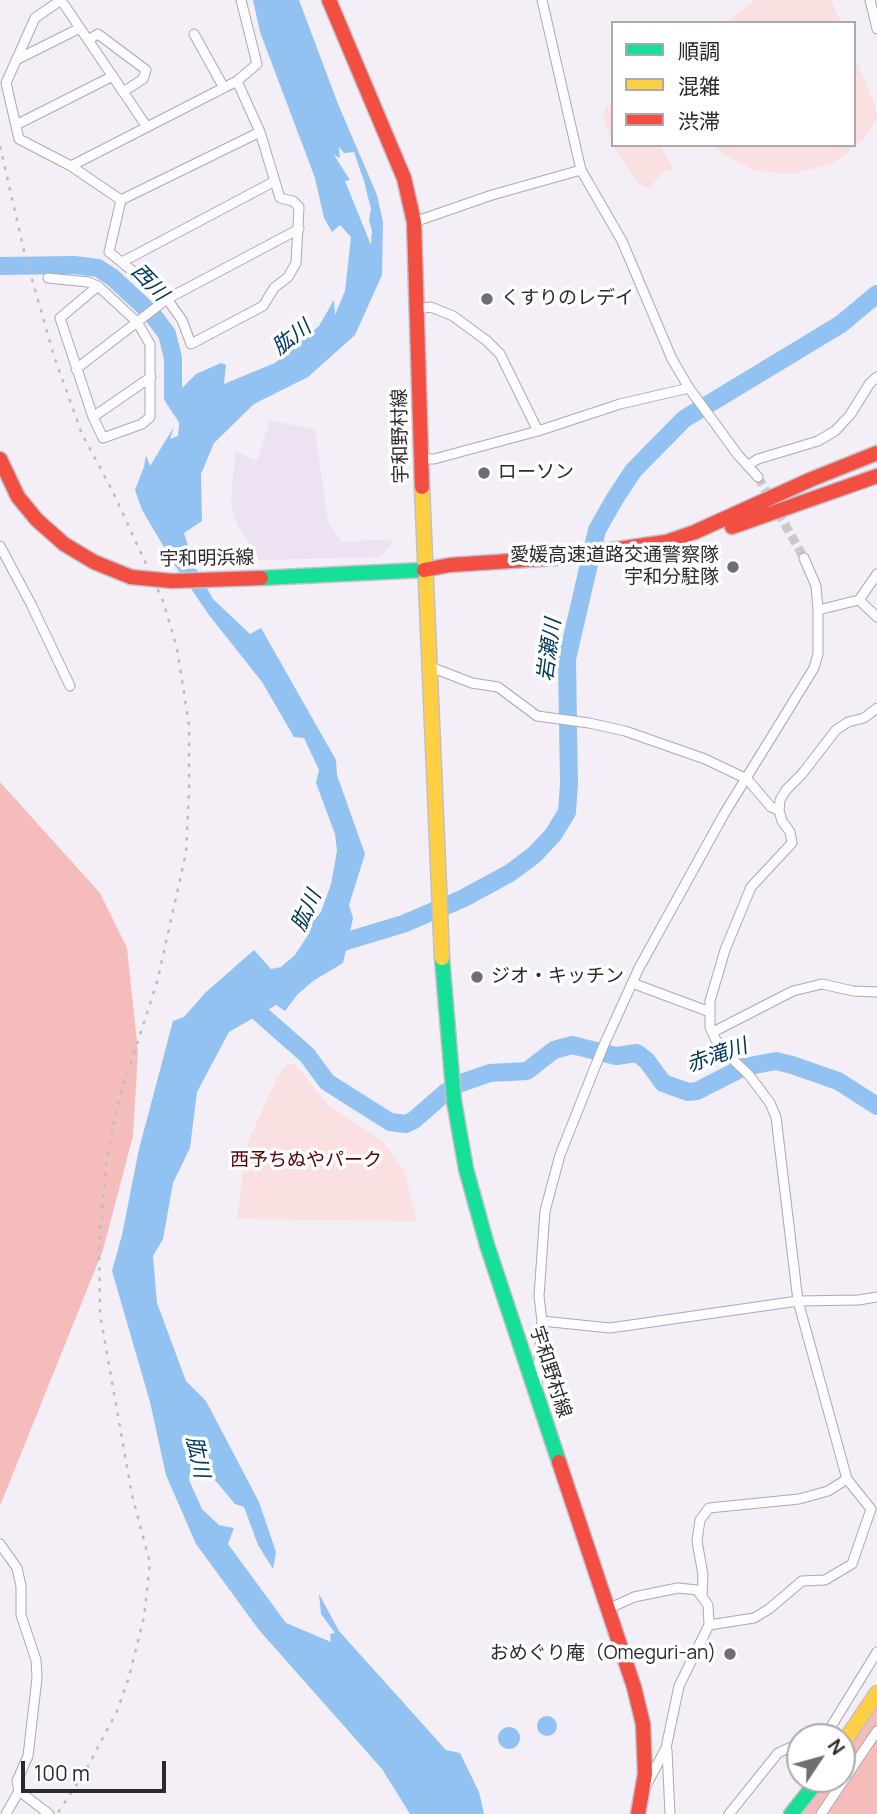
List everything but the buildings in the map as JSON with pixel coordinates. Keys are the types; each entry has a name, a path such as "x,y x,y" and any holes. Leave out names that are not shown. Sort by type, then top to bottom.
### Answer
{"main road":[{"name":"宇和野村線","path":"329,0 404,178 414,222 424,570 440,936 454,1101 466,1169 487,1245 634,1687 643,1724 645,1774 638,1814"},
{"path":"746,511 812,479 877,453"},
{"name":"宇和明浜線","path":"0,460 18,497 46,528 64,544 94,562 131,577 172,581 424,570 450,565 556,563 652,548"},
{"path":"652,548 877,464"},
{"path":"652,548 697,539 877,476"},
{"path":"814,500 877,482"},
{"path":"856,1724 877,1693"},
{"path":"791,1814 808,1793"}],"street":[{"path":"121,200 71,166 19,139 6,83 34,18 61,0 147,127"},
{"path":"71,166 237,81 257,64 241,0"},
{"path":"542,0 581,170 622,241 672,359 719,431 758,477"},
{"path":"870,0 877,29"},
{"path":"16,60 80,28"},
{"path":"88,40 98,34 146,71 144,79 123,92"},
{"path":"194,34 224,88"},
{"path":"16,125 113,76"},
{"path":"121,200 109,253 166,299 182,320 191,344 263,306 274,288 289,277 296,262 299,207 293,201 280,198 260,131 237,81"},
{"path":"121,200 260,131"},
{"path":"414,222 492,195 581,170"},
{"path":"122,262 275,181"},
{"path":"76,369 166,299 299,229"},
{"path":"48,278 88,282 98,286 141,319 150,344 152,377 149,417 142,424 103,438 93,417 60,318 98,286"},
{"path":"417,309 431,307 453,316 500,354 538,431"},
{"path":"93,417 152,377"},
{"path":"748,465 758,459 818,441 835,431 877,377"},
{"path":"420,459 434,459 538,431 620,404 692,392"},
{"path":"0,546 70,686"},
{"path":"536,1393 542,1321 538,1296 545,1211 560,1155 603,1047 632,984 718,824 814,668 817,654 816,586 804,558"},
{"path":"818,610 859,600 877,574"},
{"path":"859,600 877,617"},
{"path":"428,666 472,683 498,687 537,716 625,731 705,759 747,779 771,807 779,810"},
{"path":"709,1625 754,1618 802,1581 825,1580 852,1564 874,1507 847,1479 798,1301 776,1117 771,1103 749,1075 725,1052 712,1032 710,1001 721,963 751,887 792,843 790,832 782,821 780,800 836,730 848,722 864,718 877,708"},
{"path":"632,984 710,1012"},
{"path":"712,1032 793,992 822,984 853,991 877,992"},
{"path":"542,1321 610,1328 798,1301 877,1297"},
{"path":"702,1597 703,1575 696,1541 700,1520 709,1508 799,1499 828,1491 847,1479"},
{"path":"0,1544 17,1568 21,1586 21,1615 36,1660 37,1678 28,1756 17,1781 19,1791 6,1814"},
{"path":"608,1609 634,1597 678,1588 697,1590 708,1605 709,1625 679,1686 666,1748 642,1793"},
{"path":"833,1723 877,1652"},
{"path":"821,1814 877,1731"},
{"path":"666,1748 670,1814"},
{"path":"729,1814 778,1753 786,1749"},
{"path":"19,1791 49,1814"}],"shaded area":[{"path":"270,420 315,430 328,523 342,542 391,539 392,543 380,557 259,560 236,522 231,503 235,451 257,461"},
{"path":"0,782 100,893 127,948 138,1052 133,1136 103,1250 0,1506"},
{"path":"877,1703 877,1814 786,1814 800,1793 856,1793 856,1724"}],"green space":[{"path":"755,0 831,0 840,21 728,21"},
{"path":"856,60 876,108 877,119 865,138 856,146"},
{"path":"611,105 611,139 604,121 605,107"},
{"path":"614,147 660,147 674,169 663,172 649,188 638,183"},
{"path":"715,147 854,147 831,164 796,173 753,170"},
{"name":"西予ちぬやパーク","path":"295,1064 328,1105 383,1142 404,1170 417,1221 237,1219 247,1144 276,1080 286,1065"}],"water":[{"name":"肱川","path":"253,0 299,0 338,104 377,195 383,222 382,275 355,335 308,377 254,404 214,443 201,474 202,521 184,533 195,567 213,599 250,634 261,628 336,760 337,775 365,854 349,905 353,918 343,963 313,981 297,995 285,1011 276,1005 229,1032 197,1092 190,1148 173,1183 163,1239 153,1256 157,1303 186,1381 206,1401 259,1502 276,1552 273,1569 258,1545 244,1507 235,1504 209,1473 192,1462 189,1480 202,1509 219,1525 234,1528 228,1544 286,1623 331,1642 330,1634 335,1633 321,1614 319,1594 339,1631 446,1750 460,1753 479,1792 484,1814 410,1814 382,1769 259,1630 196,1544 166,1475 150,1402 112,1271 139,1149 173,1021 184,1017 205,993 254,950 271,969 281,967 295,955 308,935 312,922 321,912 331,884 337,851 335,834 316,783 319,770 304,738 294,737 262,682 209,615 174,564 142,510 135,490 146,455 150,466 174,427 170,439 178,436 180,415 174,404 181,389 196,374 221,363 226,365 224,384 275,363 319,326 334,300 335,315 345,291 351,237 340,225 332,232 324,218 315,178 260,32","holes":["339,147 344,153 354,152 364,181 371,209 371,245 345,181 350,180 334,155 340,158"]},
{"path":"543,1716 551,1716 557,1726 551,1736 543,1736 537,1730 537,1722"},
{"path":"509,1727 517,1730 520,1738 517,1746 509,1749 501,1746 498,1738 501,1730"}],"waterway":[{"name":"西川","path":"0,266 74,265 98,268 112,277 152,314 167,334 173,358 173,397 189,421"},
{"name":"岩瀬川","path":"327,947 403,924 462,899 510,873 534,855 553,835 567,812 567,659 597,530 614,500 633,471 684,419 841,324 877,294"},
{"name":"赤滝川","path":"248,1003 307,1055 327,1082 390,1122 406,1124 414,1120 446,1092"},
{"name":"赤滝川","path":"461,1083 490,1073 527,1071 554,1050 572,1045 616,1056 637,1053 647,1061 663,1083 688,1092 697,1091 744,1067 776,1061 838,1081 877,1106"}],"tunnel":[{"path":"758,477 804,558"}],"railway":[{"path":"0,146 24,251 54,356 82,434 113,492 163,601 177,648 189,725 186,853 157,982 117,1106 107,1158 99,1242 100,1314 132,1495 150,1563 144,1617 129,1677 117,1711 85,1772 57,1814"}],"traffic: fast":[{"path":"261,578 424,570"},
{"path":"442,958 454,1101 466,1169 487,1245 559,1462"},
{"path":"791,1814 808,1793"}],"traffic: slow":[{"path":"422,487 442,958"},
{"path":"856,1724 877,1693"}],"traffic: jam":[{"path":"329,0 404,178 414,222 422,487"},
{"path":"424,570 450,565 556,558 666,542 877,453"},
{"path":"0,459 18,497 37,520 64,544 94,562 131,577"},
{"path":"732,527 877,476"},
{"path":"131,577 172,581 261,578"},
{"path":"559,1462 634,1687 643,1724 645,1774 638,1814"}],"place":[{"name":"くすりのレデイ","path":"487,299"},
{"name":"ローソン","path":"484,473"},
{"name":"愛媛高速道路交通警察隊 宇和分駐隊","path":"733,567"},
{"name":"ジオ・キッチン","path":"477,977"},
{"name":"おめぐり庵（Omeguri-an)","path":"730,1654"}]}
